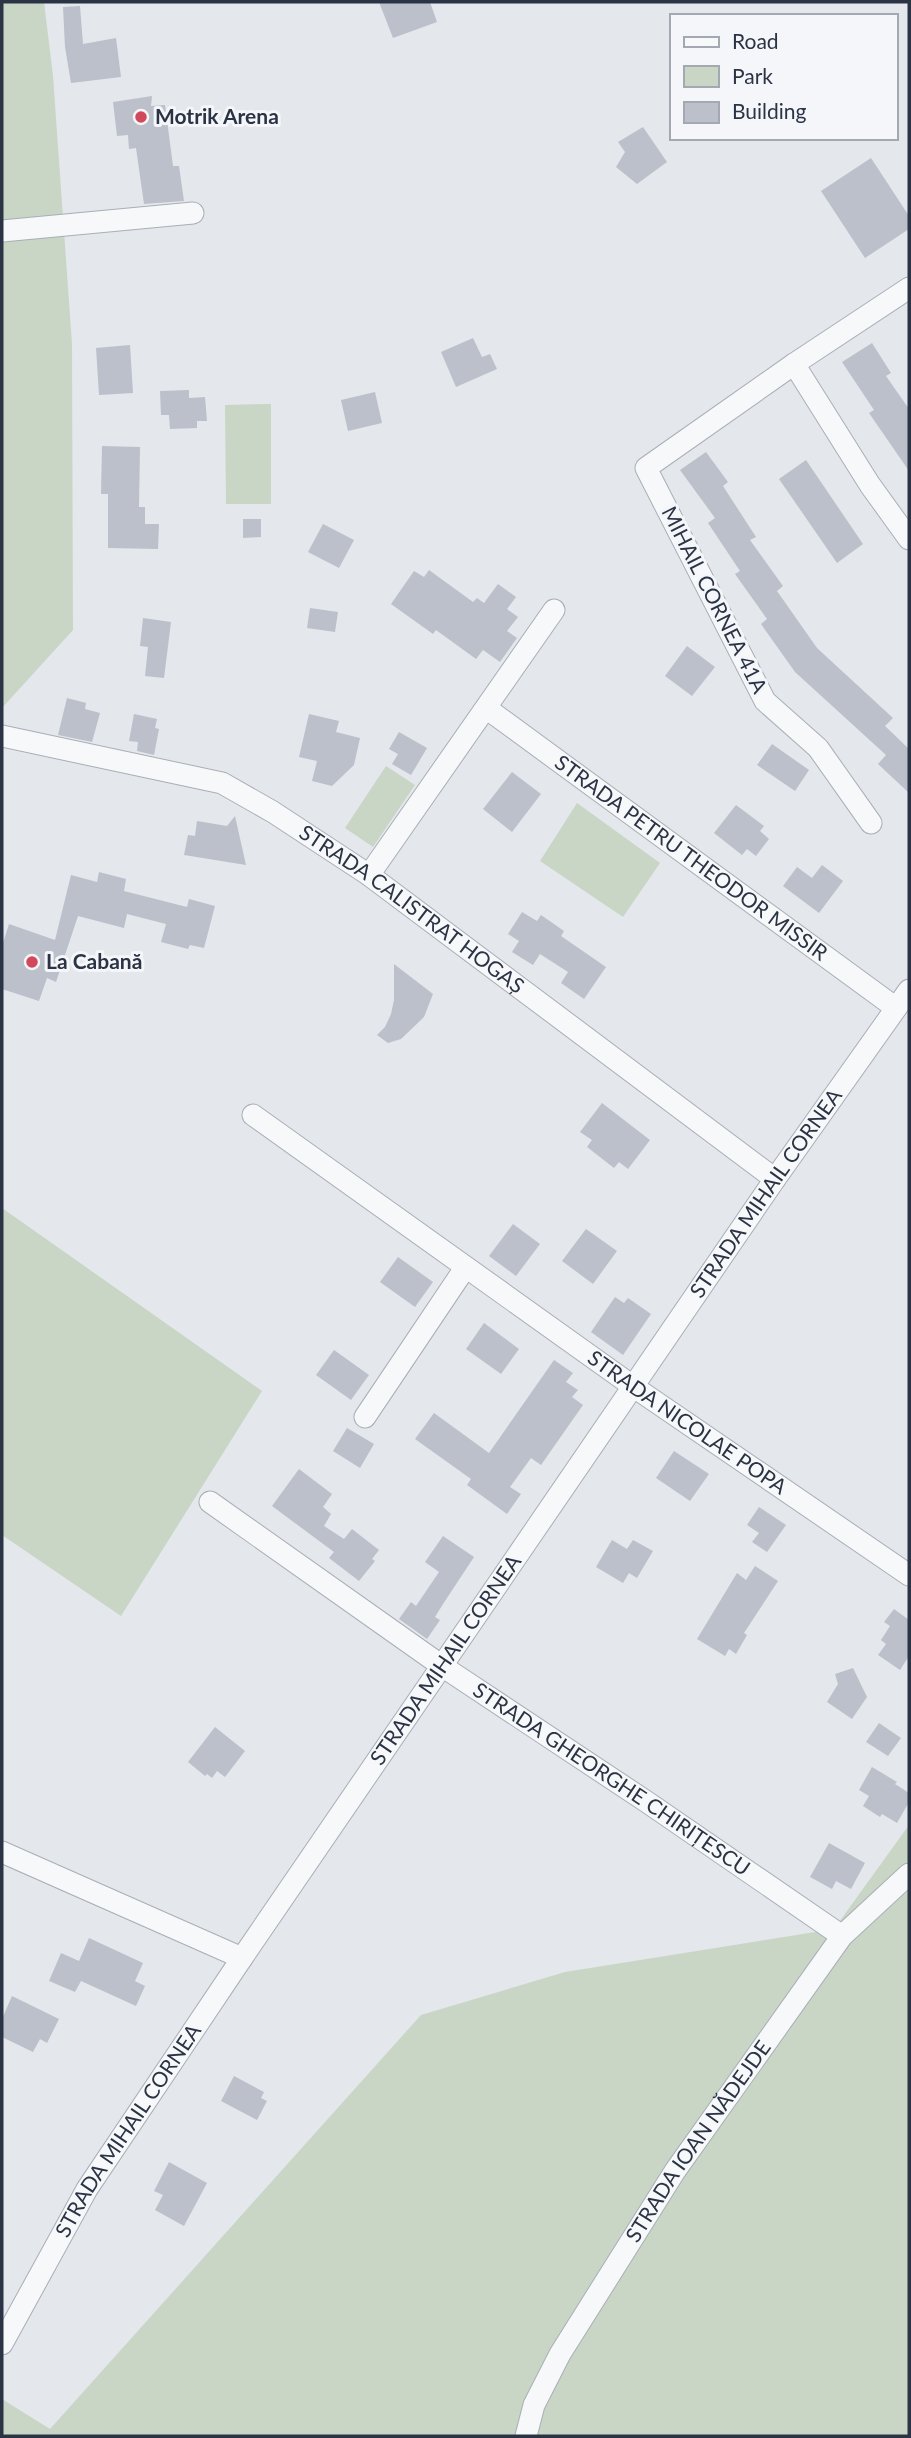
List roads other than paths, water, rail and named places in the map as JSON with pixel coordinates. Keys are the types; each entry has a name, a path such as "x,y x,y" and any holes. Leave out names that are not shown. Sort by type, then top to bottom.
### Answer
{"street":[{"path":"2,231 193,213"},
{"path":"909,288 794,364 870,485 909,539"},
{"name":"MIHAIL CORNEA 41A","path":"794,364 646,468 765,701 818,748 871,822"},
{"path":"369,875 554,610"},
{"name":"STRADA PETRU THEODOR MISSIR","path":"486,708 895,1008"},
{"name":"STRADA CALISTRAT HOGAȘ","path":"2,736 222,783 273,812 369,875 775,1179"},
{"name":"STRADA MIHAIL CORNEA","path":"2,2344 87,2189 775,1179 909,990"},
{"name":"STRADA NICOLAE POPA","path":"253,1115 634,1387 909,1576"},
{"path":"365,1417 465,1268"},
{"name":"STRADA GHEORGHE CHIRIȚESCU","path":"210,1502 442,1666 842,1936"},
{"path":"2,1852 242,1958"},
{"name":"STRADA IOAN NĂDEJDE","path":"526,2436 534,2404 560,2354 675,2171 842,1936 909,1874"}],"place":[{"name":"Motrik Arena","path":"141,117"},
{"name":"La Cabană","path":"32,962"}]}
